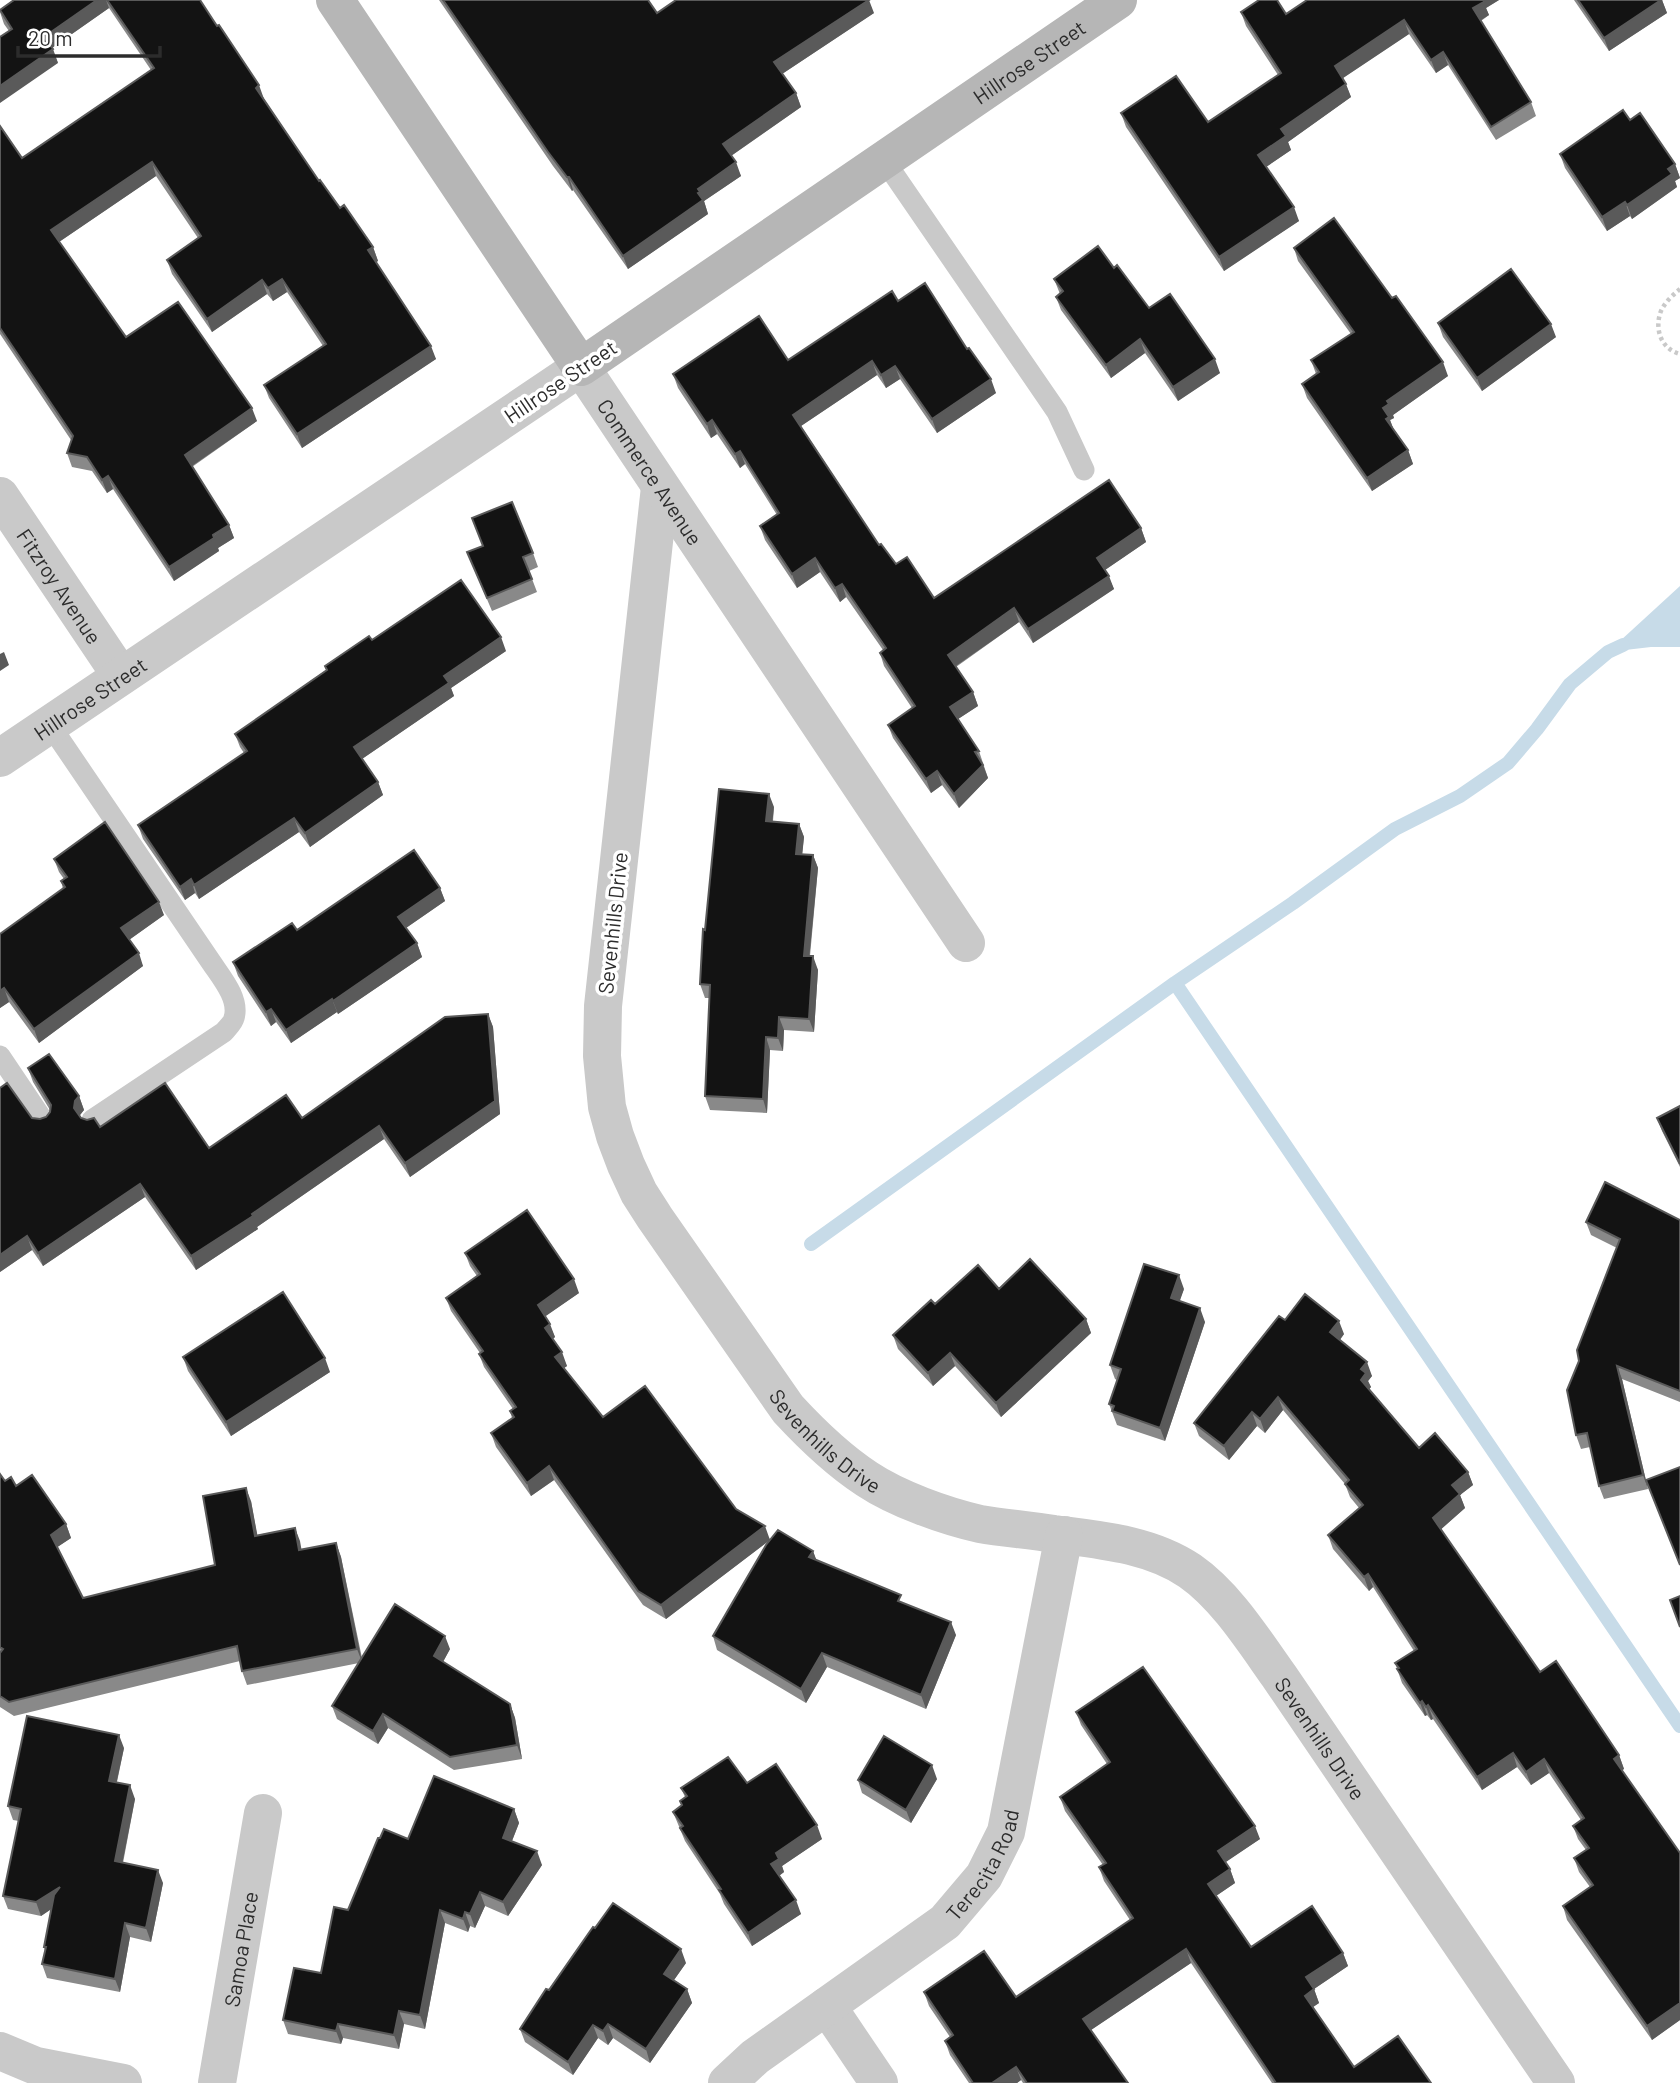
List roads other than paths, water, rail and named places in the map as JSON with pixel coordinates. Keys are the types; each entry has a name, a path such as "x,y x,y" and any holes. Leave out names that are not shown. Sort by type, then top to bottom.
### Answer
{"street":[{"name":"Commerce Avenue","path":"335,0 966,943"},
{"name":"Hillrose Street","path":"0,758 582,367 1118,0"},
{"name":"Sevenhills Drive","path":"660,487 603,1006 601,1056 607,1107 615,1136 639,1193 788,1409 809,1432 868,1480 914,1502 980,1524 1114,1541 1167,1558 1191,1572 1212,1590 1279,1676 1556,2083"},
{"name":"Fitzroy Avenue","path":"0,496 121,676"},
{"name":"Terecita Road","path":"727,2083 754,2057 945,1922 984,1876 1006,1832 1064,1535"},
{"name":"Samoa Place","path":"217,2083 262,1814"},
{"path":"827,2006 879,2083"},
{"path":"0,2051 36,2066 123,2083"}],"lane":[{"path":"884,160 1057,412 1084,470"},
{"path":"50,724 228,987 234,1004 234,1019 224,1032 92,1120"},
{"path":"0,1056 43,1120"}],"water":[{"path":"1680,586 1680,647 1608,652"}],"waterway":[{"path":"811,1244 1395,829 1460,796 1508,763 1570,684 1608,652 1623,645"},
{"path":"1175,983 1680,1726"}]}
